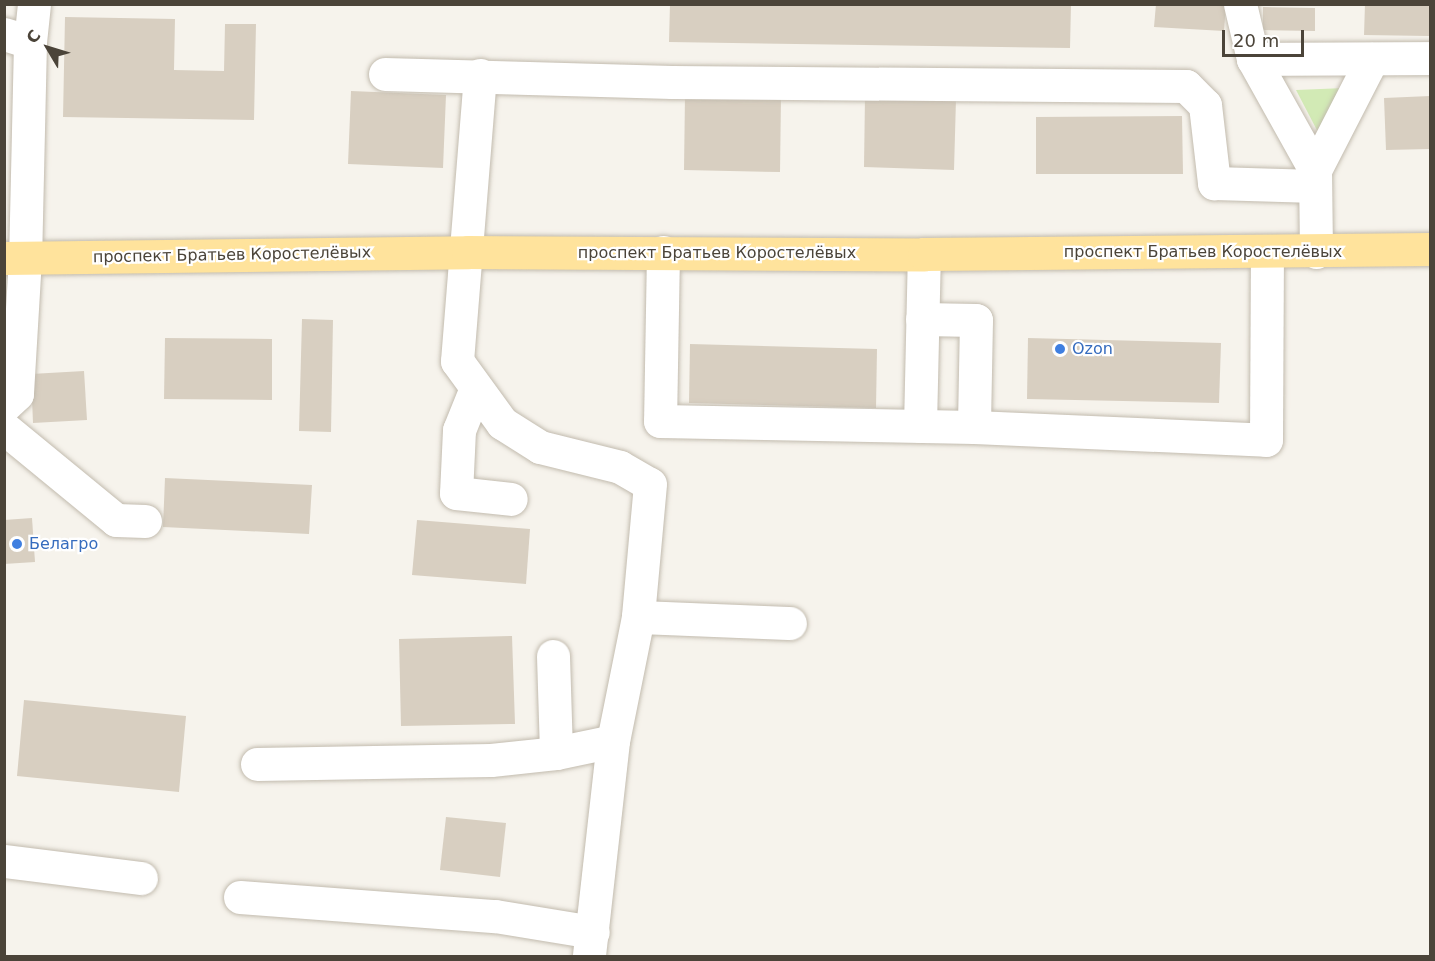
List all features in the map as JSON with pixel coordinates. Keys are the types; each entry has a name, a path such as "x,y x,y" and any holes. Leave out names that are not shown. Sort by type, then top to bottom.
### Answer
{"main road":[{"name":"проспект Братьев Коростелёвых","path":"15,258 468,252 924,254 1316,252 1431,249"}],"street":[{"path":"4,406 17,394 12,343 17,38 34,4"},
{"path":"1240,4 1253,59 1315,178"},
{"path":"1253,59 1431,58"},
{"path":"1316,252 1315,178 1372,59"},
{"path":"385,74 672,82 1186,86 1205,105 1214,183 1315,178"},
{"path":"240,897 495,916 591,944 613,741 638,617 650,484 620,467 540,447 502,423 457,361 468,252 480,75"},
{"path":"663,252 660,421 974,427 1266,440 1267,252"},
{"path":"920,426 924,254"},
{"path":"922,319 975,320 974,427"},
{"path":"476,388 459,430 456,493 511,499"},
{"path":"4,428 116,520 145,522"},
{"path":"638,617 790,623"},
{"path":"553,656 556,753"},
{"path":"257,764 491,760 556,753 613,741"},
{"path":"4,861 141,878"}],"green space":[{"path":"1345,88 1320,136 1296,90"}],"building":[{"path":"670,4 1071,4 1070,48 669,42"},
{"path":"1156,4 1226,4 1224,31 1154,27"},
{"path":"1365,4 1430,4 1430,36 1364,35"},
{"path":"1263,7 1315,8 1315,31 1263,30"},
{"path":"65,17 175,19 174,70 224,71 225,24 256,24 254,120 63,117"},
{"path":"351,91 446,95 443,168 348,164"},
{"path":"685,95 781,96 780,172 684,170"},
{"path":"865,96 956,99 954,170 864,167"},
{"path":"1430,96 1430,149 1386,150 1384,98"},
{"path":"1182,116 1183,174 1036,174 1036,117"},
{"path":"302,319 333,320 331,432 299,431"},
{"path":"165,338 272,339 272,400 164,399"},
{"path":"1028,338 1221,343 1219,403 1027,399"},
{"path":"690,344 877,349 876,408 689,403"},
{"path":"84,371 87,420 33,423 31,374"},
{"path":"165,478 312,485 309,534 163,527"},
{"path":"32,518 35,562 4,564 4,520"},
{"path":"417,520 530,529 526,584 412,575"},
{"path":"512,636 515,724 401,726 399,639"},
{"path":"24,700 186,716 179,792 17,776"},
{"path":"446,817 506,823 500,877 440,870"}],"place":[{"name":"Ozon","path":"1060,349"},
{"name":"Белагро","path":"17,544"}]}
